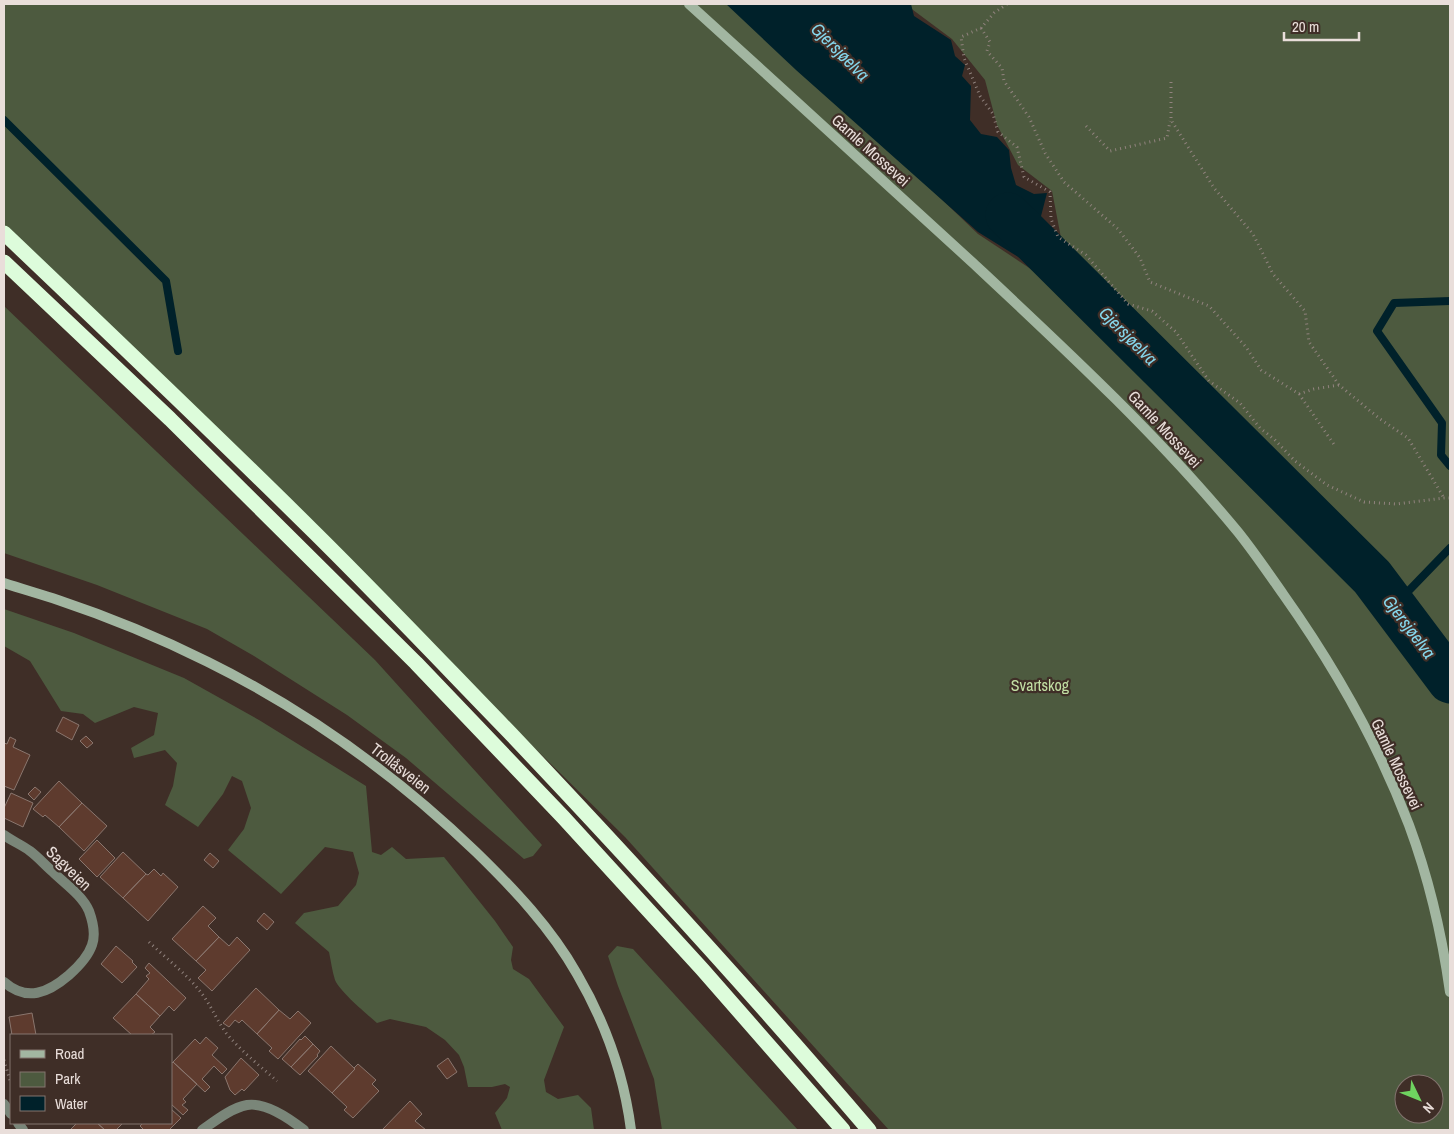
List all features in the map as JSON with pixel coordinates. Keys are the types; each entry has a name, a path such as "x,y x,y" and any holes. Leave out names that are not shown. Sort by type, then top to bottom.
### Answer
{"highway":[{"path":"4,233 312,530 435,654 578,805 720,960 869,1130"},
{"path":"4,262 177,426 416,663 563,817 702,969 843,1130"}],"main road":[{"name":"Gamle Mossevei","path":"689,4 1084,366 1146,430 1239,534 1271,576 1318,645 1355,710 1395,790 1423,865 1444,948 1450,992"},
{"name":"Trollåsveien","path":"4,583 133,628 207,661 271,696 340,740 394,780 431,811 487,863 542,922 577,973 608,1038 620,1071 631,1130"}],"street":[{"name":"Sagveien","path":"4,835 30,852 79,896 88,910 94,933 92,946 88,954 76,969 54,986 44,991 28,993 14,990 4,982"},
{"path":"202,1130 235,1110 251,1105 273,1110 304,1130"}],"path":[{"path":"1007,4 994,13 981,28 960,37 964,58 980,96 993,114 998,132 1017,147 1024,177 1050,192 1051,219 1058,237 1086,255 1128,304 1152,310 1176,332 1208,381 1240,403 1260,428 1274,439 1295,461 1327,485 1364,502 1396,504 1450,498"},
{"path":"981,28 990,42 986,50 1002,68 1004,81 1029,117 1045,153 1064,182 1118,229 1140,258 1150,282 1209,306 1246,347 1262,370 1299,394 1335,446"},
{"path":"1086,126 1110,151 1166,138 1171,120 1172,82"},
{"path":"1171,120 1214,188 1254,234 1273,274 1306,311 1309,342 1339,386 1380,419 1408,438 1444,498"},
{"path":"1299,394 1314,389 1339,386"},
{"path":"149,942 198,988 228,1034 277,1081"},
{"path":"4,1060 10,1081"}],"green space":[{"name":"Svartskog","path":"4,4 733,4 862,123 978,234 1040,275 1062,243 1052,191 1018,165 997,125 985,80 952,39 905,4 1450,4 1450,1130 889,1130 625,837 4,225"},
{"path":"4,306 375,660 542,845 533,856 524,859 406,758 347,715 254,656 207,629 97,585 4,553"},
{"path":"4,609 74,633 184,678 259,720 366,786 372,852 381,855 392,847 406,859 444,857 495,921 513,947 511,960 513,969 529,979 564,1027 544,1080 546,1092 558,1099 578,1095 591,1108 594,1130 502,1130 495,1113 507,1098 510,1087 505,1084 492,1087 468,1087 464,1067 459,1055 445,1040 426,1027 390,1019 377,1023 348,997 338,985 334,977 329,952 295,923 304,913 338,906 356,885 359,873 353,852 325,847 281,894 228,850 244,829 251,808 242,781 232,776 223,794 198,827 165,805 173,786 177,763 165,750 134,758 131,748 154,735 158,713 134,707 95,723 83,714 61,711 30,661 4,646"},
{"path":"617,946 633,949 798,1130 662,1130 654,1079 608,956"}],"water":[{"path":"726,4 911,4 914,16 951,40 955,56 965,65 962,76 971,86 970,120 981,134 997,137 1009,150 1011,168 1016,185 1034,194 1047,193 1040,220 1048,237 1052,258 1036,268 978,232 796,70"}],"building":[{"path":"63,717 79,725 72,740 56,731"},
{"path":"86,736 93,743 87,748 80,741"},
{"path":"10,737 16,740 13,747 30,755 14,790 4,786 4,743 7,744"},
{"path":"59,781 82,803 59,827 45,815 43,817 33,809"},
{"path":"35,787 41,792 34,800 28,794"},
{"path":"11,793 33,803 23,827 4,818 4,808"},
{"path":"82,803 107,826 84,851 59,827"},
{"path":"97,840 115,858 97,877 79,859"},
{"path":"123,852 146,874 123,898 100,877"},
{"path":"210,853 219,861 213,868 204,860"},
{"path":"154,869 161,876 163,873 178,887 148,921 123,898 146,874 148,875"},
{"path":"203,906 216,918 208,926 219,937 196,961 172,939"},
{"path":"264,913 274,922 267,930 257,921"},
{"path":"219,937 229,946 237,937 250,950 212,991 198,978 206,970 196,961"},
{"path":"116,946 137,967 122,983 101,964"},
{"path":"149,963 186,998 174,1011 169,1006 160,1016 136,994 149,979 146,976 150,973 145,968"},
{"path":"256,988 279,1010 257,1034 242,1020 239,1023 235,1020 229,1027 223,1023"},
{"path":"136,994 160,1016 150,1027 155,1032 152,1034 131,1034 113,1018"},
{"path":"279,1010 290,1019 298,1011 311,1023 278,1059 269,1051 272,1048 257,1034"},
{"path":"32,1013 36,1034 12,1034 9,1017"},
{"path":"305,1036 313,1044 291,1067 282,1059"},
{"path":"206,1037 218,1048 212,1055 227,1069 222,1074 214,1066 202,1079 210,1087 205,1092 173,1062 195,1039 200,1044"},
{"path":"313,1044 320,1051 318,1056 300,1075 291,1067"},
{"path":"331,1046 355,1069 332,1093 308,1071"},
{"path":"241,1058 259,1075 244,1091 242,1089 235,1095 230,1090 225,1077"},
{"path":"448,1058 457,1072 447,1079 437,1066"},
{"path":"172,1063 197,1084 183,1099 186,1102 182,1105 188,1110 183,1115 172,1105"},
{"path":"358,1064 376,1080 372,1084 379,1091 353,1118 344,1110 347,1107 332,1093"},
{"path":"410,1101 422,1114 415,1121 426,1130 382,1130"},
{"path":"172,1110 181,1118 169,1130 144,1130 140,1126 142,1124 172,1124"},
{"path":"76,1124 98,1124 105,1130 70,1130"},
{"path":"98,1124 122,1124 116,1130 105,1130"}],"waterway":[{"path":"4,120 166,281 178,351"},
{"name":"Gjersjøelva","path":"1008,215 1372,577 1450,681"},
{"path":"1450,301 1394,303 1377,331 1442,423 1441,455 1450,466"},
{"path":"1394,606 1450,548"}]}
